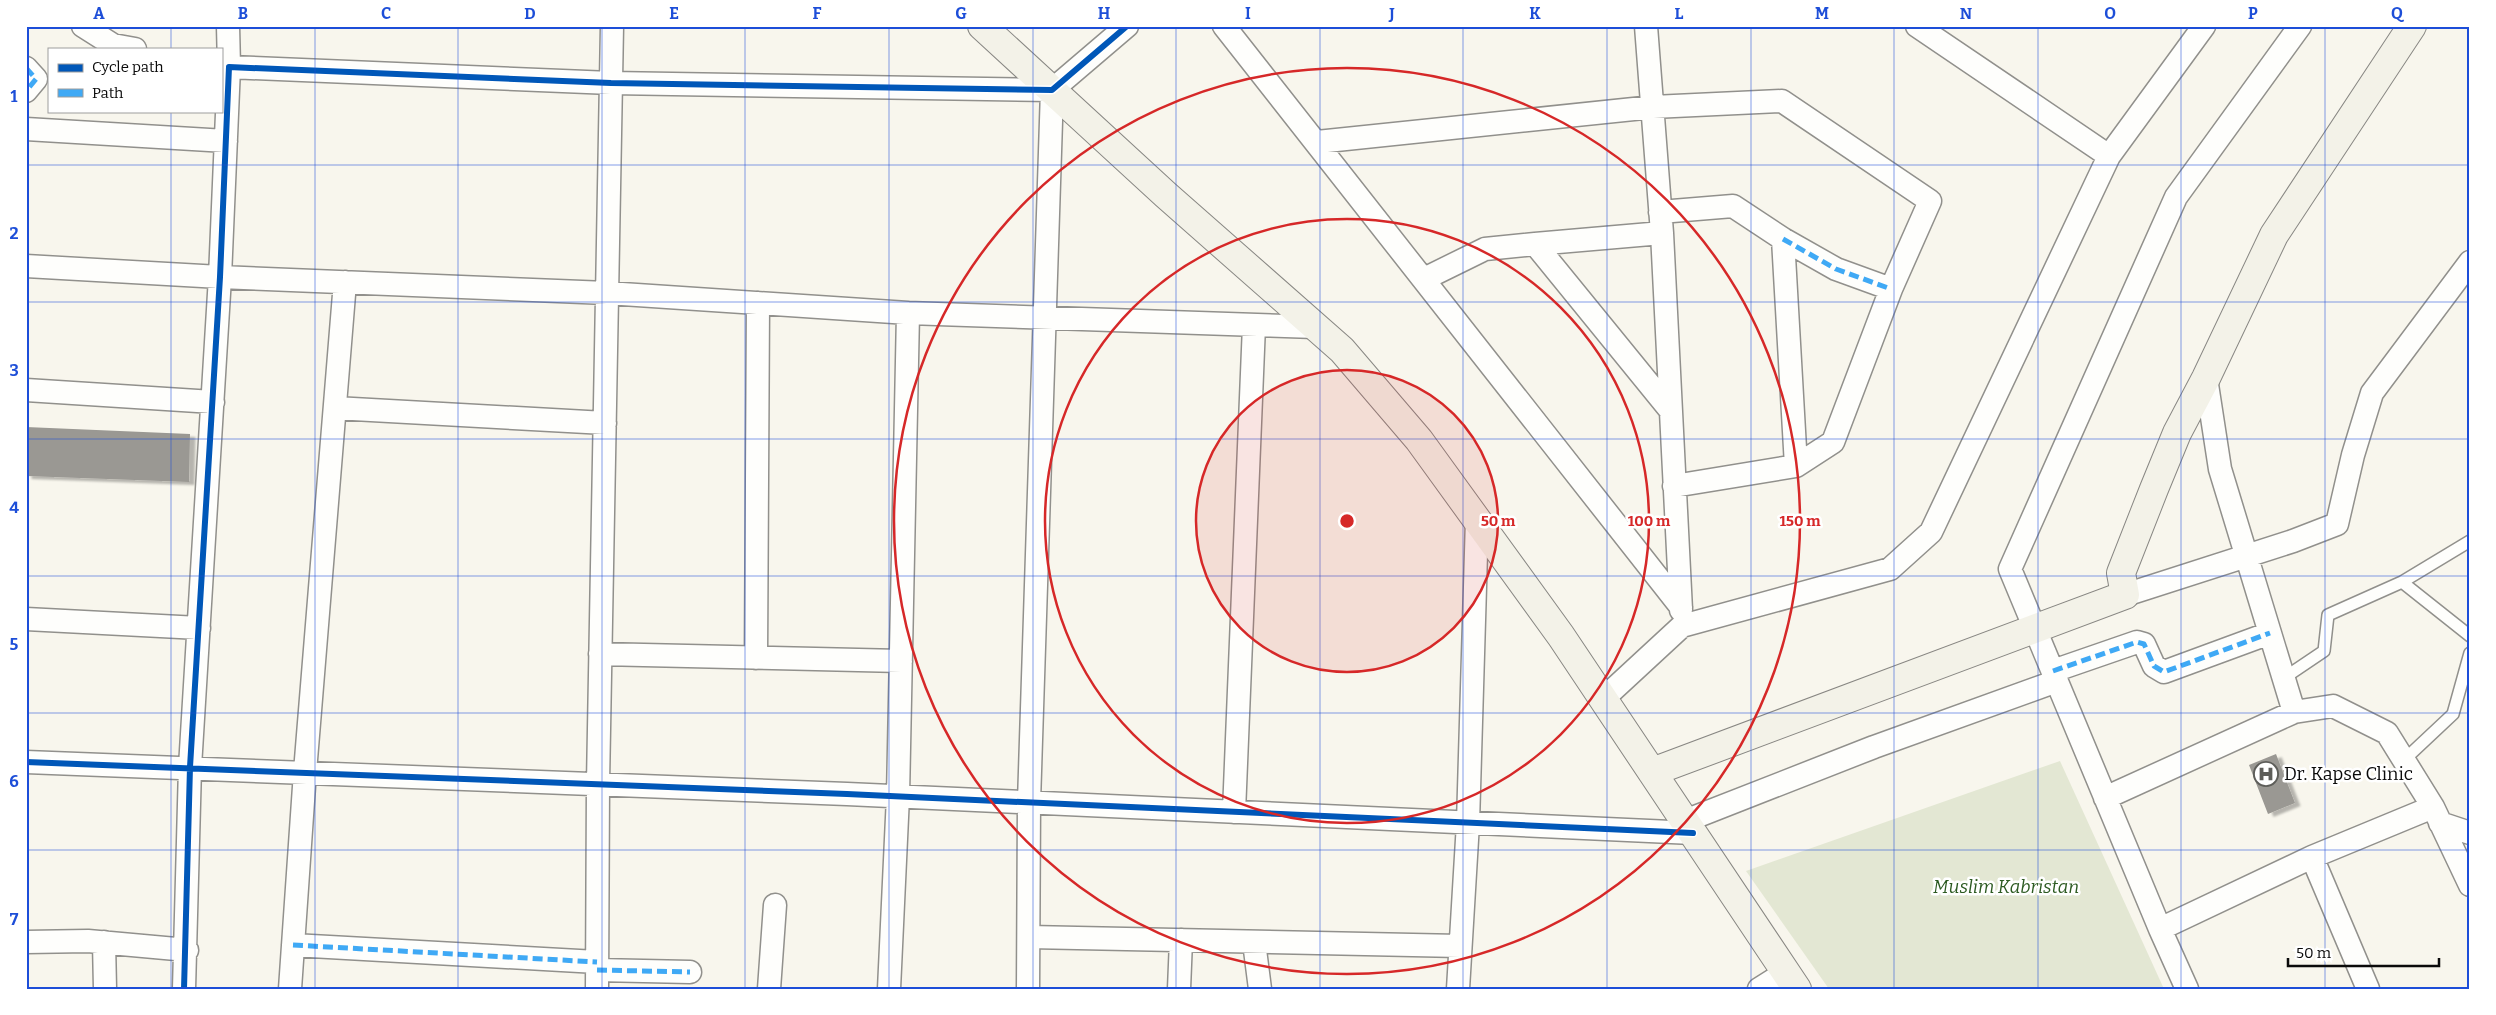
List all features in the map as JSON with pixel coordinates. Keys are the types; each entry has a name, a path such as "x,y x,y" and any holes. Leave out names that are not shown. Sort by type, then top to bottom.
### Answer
{"main road":[{"path":"982,26 1342,350 1419,440 1603,699 1792,980"},
{"path":"1652,772 2125,595 2122,573 2177,433 2206,378 2274,235 2412,26"}],"street":[{"path":"82,26 113,45 130,48"},
{"path":"184,989 187,950 190,768 220,277 226,141 228,26"},
{"path":"597,974 600,654 612,26"},
{"path":"226,60 611,82 1052,90 1127,26"},
{"path":"1224,26 1424,279 1682,617"},
{"path":"1646,26 1661,223 1682,617"},
{"path":"1917,26 1947,34 2109,156"},
{"path":"1603,699 1682,617 1890,569 1931,532 2109,156 2204,26"},
{"path":"2186,989 2010,569 2176,197 2300,26"},
{"path":"26,68 36,79 26,91"},
{"path":"1028,989 1030,802 1052,90"},
{"path":"1316,142 1652,107 1782,101 1930,201 1891,289 1833,442 1796,466 1674,486"},
{"path":"26,129 226,141"},
{"path":"1424,279 1485,249 1535,244 1661,223 1733,206 1784,239 1836,269 1891,289"},
{"path":"1784,239 1796,466"},
{"path":"1535,244 1671,412"},
{"path":"2125,595 2293,541 2337,524 2353,455 2372,393 2470,262"},
{"path":"26,266 220,277 607,293 908,313 1315,327"},
{"path":"290,989 305,772 345,282"},
{"path":"756,658 758,303"},
{"path":"889,989 898,796 908,313"},
{"path":"1234,812 1254,325"},
{"path":"2206,378 2220,469 2294,712"},
{"path":"26,390 212,402"},
{"path":"335,408 605,423"},
{"path":"1458,989 1468,823 1476,520"},
{"path":"26,619 199,628"},
{"path":"26,762 598,783 1468,823 1689,827 1874,746 2137,642 2144,644 2154,666 2164,672 2270,633"},
{"path":"600,654 901,661"},
{"path":"2106,798 2294,712 2333,706 2387,733 2436,815 2470,885"},
{"path":"2160,929 2312,857 2436,815 2470,833"},
{"path":"2312,857 2368,989"},
{"path":"769,989 775,905"},
{"path":"1029,937 1460,946"},
{"path":"1179,989 1181,940"},
{"path":"26,942 104,942 187,950"},
{"path":"104,942 105,989"},
{"path":"1254,942 1260,989"},
{"path":"293,945 597,974 690,972"},
{"path":"1759,989 1792,980"}],"lane":[{"path":"2284,678 2324,651 2328,616 2402,582 2470,541"},
{"path":"2402,582 2470,636"},
{"path":"2404,760 2453,714 2470,653"}],"green space":[{"name":"Muslim Kabristan","path":"2060,761 2164,989 1829,989 1746,871"}],"building":[{"path":"26,427 190,434 189,482 26,476"},
{"path":"2276,754 2295,803 2268,814 2249,765"}],"marked path":[{"path":"26,68 36,79 26,91"},
{"path":"1783,239 1836,269 1891,289"},
{"path":"2053,671 2137,642 2144,644 2154,666 2164,672 2270,633"},
{"path":"293,945 597,962"},
{"path":"597,970 690,972"}],"cycle path":[{"path":"184,989 190,767 220,277 229,67 611,83 1052,90 1127,26"},
{"path":"26,762 847,794 1693,833"}],"place":[{"name":"Dr. Kapse Clinic","path":"2266,774"}]}
